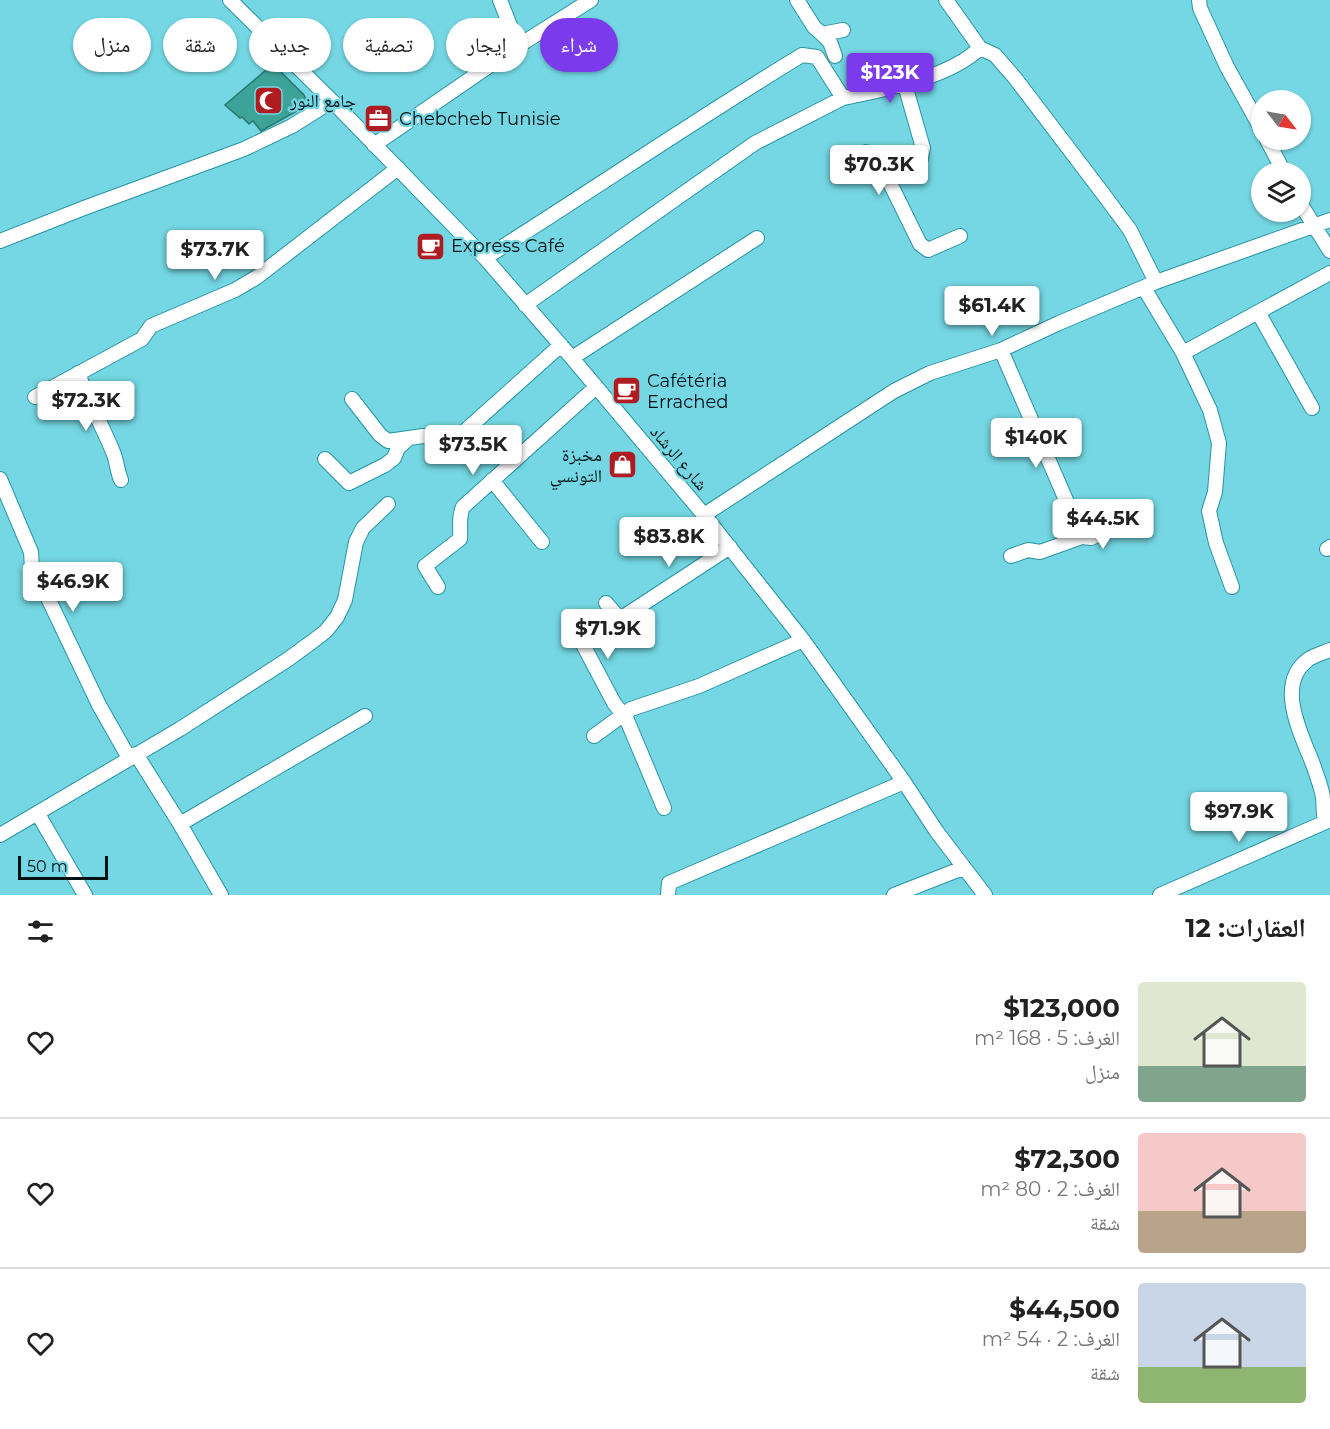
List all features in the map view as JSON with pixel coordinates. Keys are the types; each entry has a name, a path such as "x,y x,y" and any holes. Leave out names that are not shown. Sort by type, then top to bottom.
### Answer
{"street":[{"name":"شارع الرشاد","path":"230,0 398,168 484,258 572,358 704,515 803,640 963,868 985,895"},
{"path":"500,0 507,18"},
{"path":"528,40 591,0"},
{"path":"797,0 814,27 830,42 835,56"},
{"path":"946,0 981,48 995,55 1016,78 1130,230 1150,285 1210,410 1219,443 1215,492 1209,511 1216,543 1232,588"},
{"path":"1199,0 1200,8 1227,67 1251,110"},
{"path":"822,34 843,30"},
{"path":"525,305 755,143 843,98 905,85 968,60 981,48"},
{"path":"484,258 582,196 661,142 802,55 817,57 843,98"},
{"path":"374,145 480,72"},
{"path":"866,152 880,176 888,178 920,162 923,148 905,85"},
{"path":"0,241 244,149 292,126 332,101"},
{"path":"35,397 142,339 152,326 235,290 257,276 398,168"},
{"path":"888,178 920,244 928,250 960,236"},
{"path":"1311,219 1330,251"},
{"path":"704,515 894,391 930,373 1001,350 1150,285 1330,220"},
{"path":"572,358 757,238"},
{"path":"1183,353 1330,273"},
{"path":"1258,312 1312,408"},
{"path":"352,399 380,435 388,441 423,436 440,440 456,439 561,345"},
{"path":"1001,350 1082,537"},
{"path":"78,374 87,399 114,455 121,480"},
{"path":"438,587 425,566 460,539 461,530 458,518 463,507 596,387"},
{"path":"325,459 349,483 385,465 394,458 398,448 410,437"},
{"path":"0,479 31,552 32,569 99,705 180,824 221,895"},
{"path":"492,480 542,542"},
{"path":"0,835 243,689 326,631 337,617 345,600 356,542 363,528 388,504"},
{"path":"1011,556 1028,550 1040,552 1082,537 1091,538 1118,526"},
{"path":"606,603 620,619 730,547"},
{"path":"571,622 614,703 624,713 664,808"},
{"path":"594,736 631,709 699,686 803,640"},
{"path":"1160,895 1328,820 1323,811 1323,799 1314,768 1294,717 1291,700 1293,684 1299,668 1309,659 1330,650"},
{"path":"180,824 365,716"},
{"path":"668,895 669,883 904,782"},
{"path":"38,814 85,895"},
{"path":"894,895 963,868"}],"building":[{"path":"264,72 281,72 307,101 306,106 261,131 253,121 249,124 225,105"}],"place":[{"name":"جامع النور","path":"269,101"},
{"name":"Chebcheb Tunisie","path":"378,119"},
{"name":"Express Café","path":"430,246"},
{"name":"Cafétéria Errached","path":"626,391"},
{"name":"مخبزة التونسي","path":"623,465"}]}
